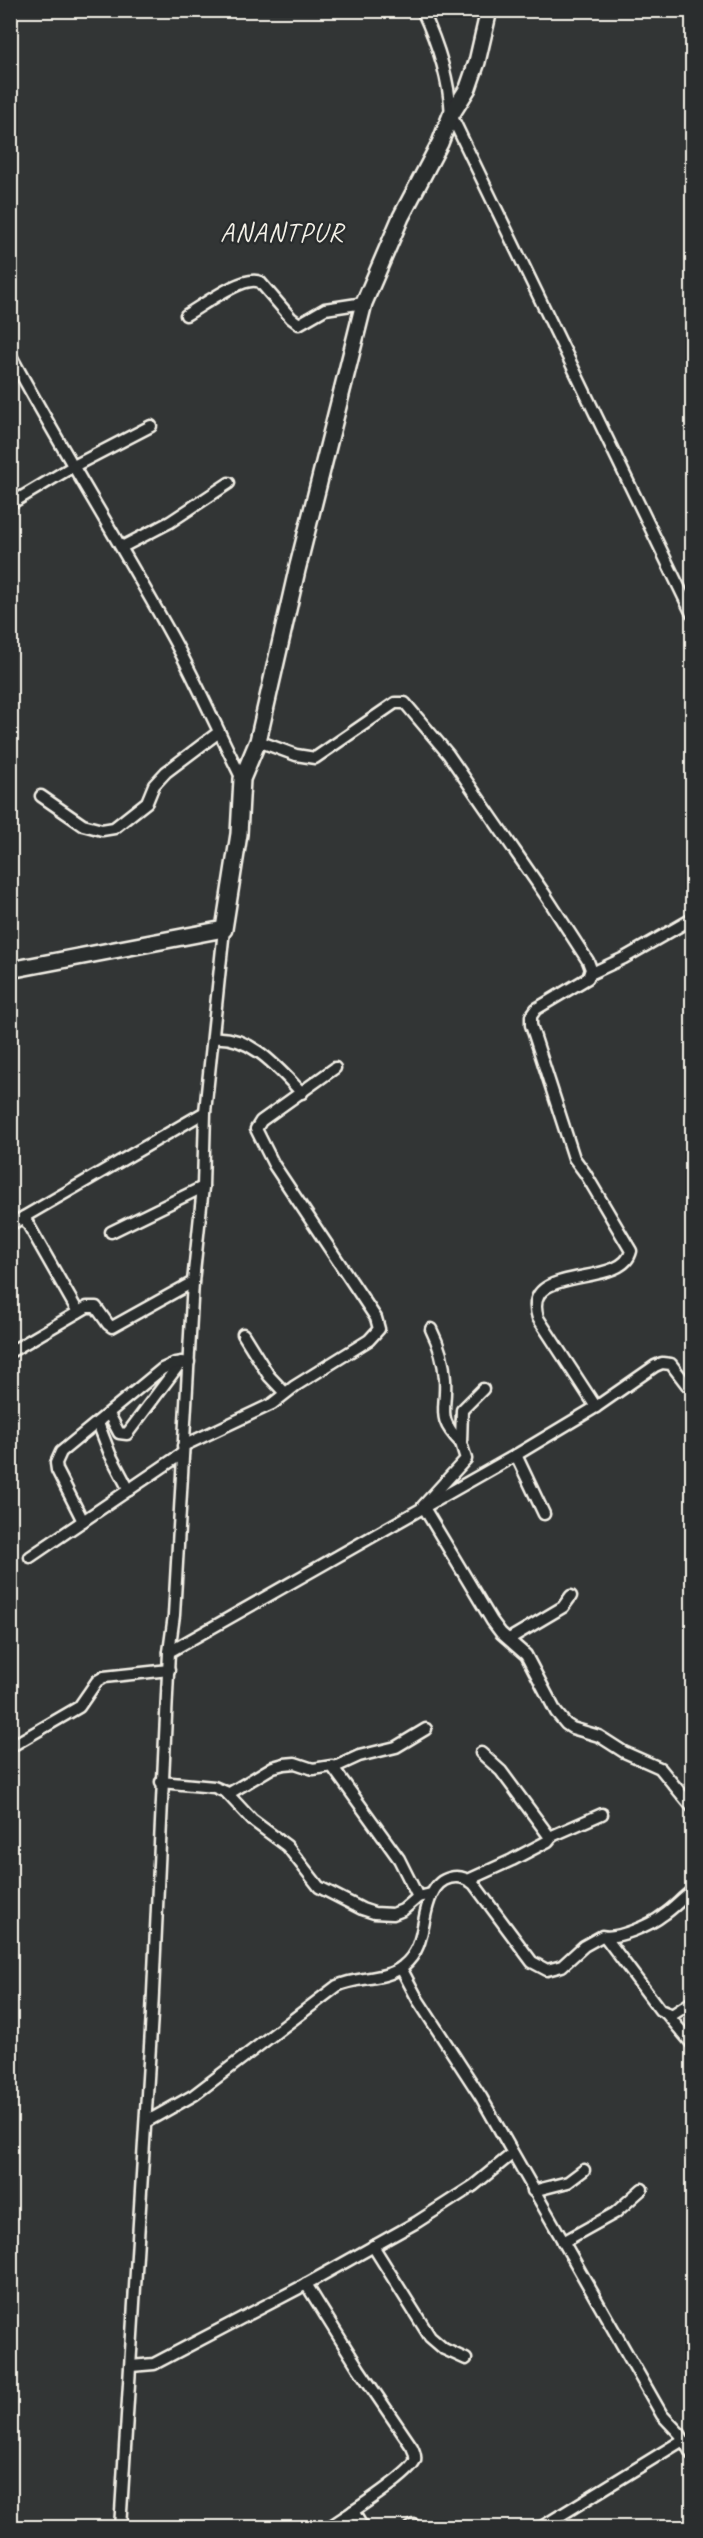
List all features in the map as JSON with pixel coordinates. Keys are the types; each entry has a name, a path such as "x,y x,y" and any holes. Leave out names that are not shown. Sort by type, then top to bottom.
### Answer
{"street":[{"path":"422,10 440,53 449,85 451,115 693,614"},
{"path":"120,2528 146,2122 161,1782 170,1670 169,1652 174,1615 183,1450 185,1362 203,1187 205,1112 224,929 239,834 242,779 258,741 297,570 364,303 401,217 440,143 451,115 468,88 489,10"},
{"path":"186,315 239,284 253,280 260,282 299,324 325,309 364,303"},
{"path":"10,354 172,638 242,779"},
{"path":"10,504 72,466 151,426"},
{"path":"122,547 170,522 230,483"},
{"path":"258,741 296,755 315,758 395,703 405,703 448,754 535,879 588,961 590,974"},
{"path":"41,796 83,825 102,830 114,828 147,802 154,785 165,772 219,732"},
{"path":"596,1407 538,1318 535,1308 536,1300 540,1293 554,1284 618,1268 629,1259 631,1251 574,1158 531,1025 531,1016 536,1009 581,983 590,974 624,958 693,919"},
{"path":"10,970 224,929"},
{"path":"214,1038 236,1040 258,1052 302,1093"},
{"path":"30,1557 129,1490 183,1450 272,1404 285,1393 369,1340 379,1329 376,1318 294,1196 258,1135 258,1125 261,1121 335,1068"},
{"path":"10,1225 205,1112"},
{"path":"111,1232 203,1187"},
{"path":"24,1217 78,1312"},
{"path":"10,1352 92,1305 112,1327 193,1282"},
{"path":"431,1329 440,1348 444,1368 446,1388 442,1404 445,1422 461,1443"},
{"path":"243,1334 269,1376 285,1393"},
{"path":"83,1521 56,1463 61,1452 162,1369 185,1362"},
{"path":"109,1414 120,1432 127,1434 185,1362"},
{"path":"169,1652 516,1455 596,1407 662,1363 670,1364 687,1385 693,1387"},
{"path":"423,1506 466,1459 461,1443 462,1410 483,1389"},
{"path":"98,1423 110,1454 129,1490"},
{"path":"516,1455 544,1514"},
{"path":"423,1506 492,1621 526,1655 556,1712 566,1724 599,1736 624,1752 660,1768 693,1807"},
{"path":"508,1639 563,1607 571,1596"},
{"path":"10,1747 79,1707 97,1681 104,1677 170,1670"},
{"path":"228,1794 273,1767 295,1763 308,1768 334,1767 359,1756 396,1747 426,1729"},
{"path":"482,1753 501,1771 549,1836 552,1836"},
{"path":"334,1767 399,1859 418,1897"},
{"path":"161,1782 214,1787 228,1794 252,1820 281,1840 311,1878 328,1894 362,1909 383,1914 403,1910 418,1897 431,1894"},
{"path":"146,2122 194,2095 337,1986 401,1968 408,1962 419,1942 431,1894 442,1881 447,1878 468,1880 512,1860 548,1841 552,1836 602,1814"},
{"path":"468,1880 506,1925 532,1962 541,1969 554,1970 562,1966 584,1946 602,1936 606,1938 630,1932 654,1922 693,1891"},
{"path":"606,1938 655,2004 693,2043"},
{"path":"401,1968 418,2001 480,2097 662,2415 693,2455"},
{"path":"666,2013 672,2015 693,2002"},
{"path":"130,2366 154,2364 306,2284 443,2206 473,2186 512,2154"},
{"path":"533,2191 568,2182 584,2170"},
{"path":"563,2242 615,2213 642,2189"},
{"path":"373,2246 430,2337 444,2349 466,2359"},
{"path":"306,2284 359,2369 412,2447 415,2456 412,2464 404,2472 328,2528"},
{"path":"540,2528 683,2440"},
{"path":"353,2511 363,2528"}],"district":[{"name":"ANANTPUR","path":"282,232"}]}
